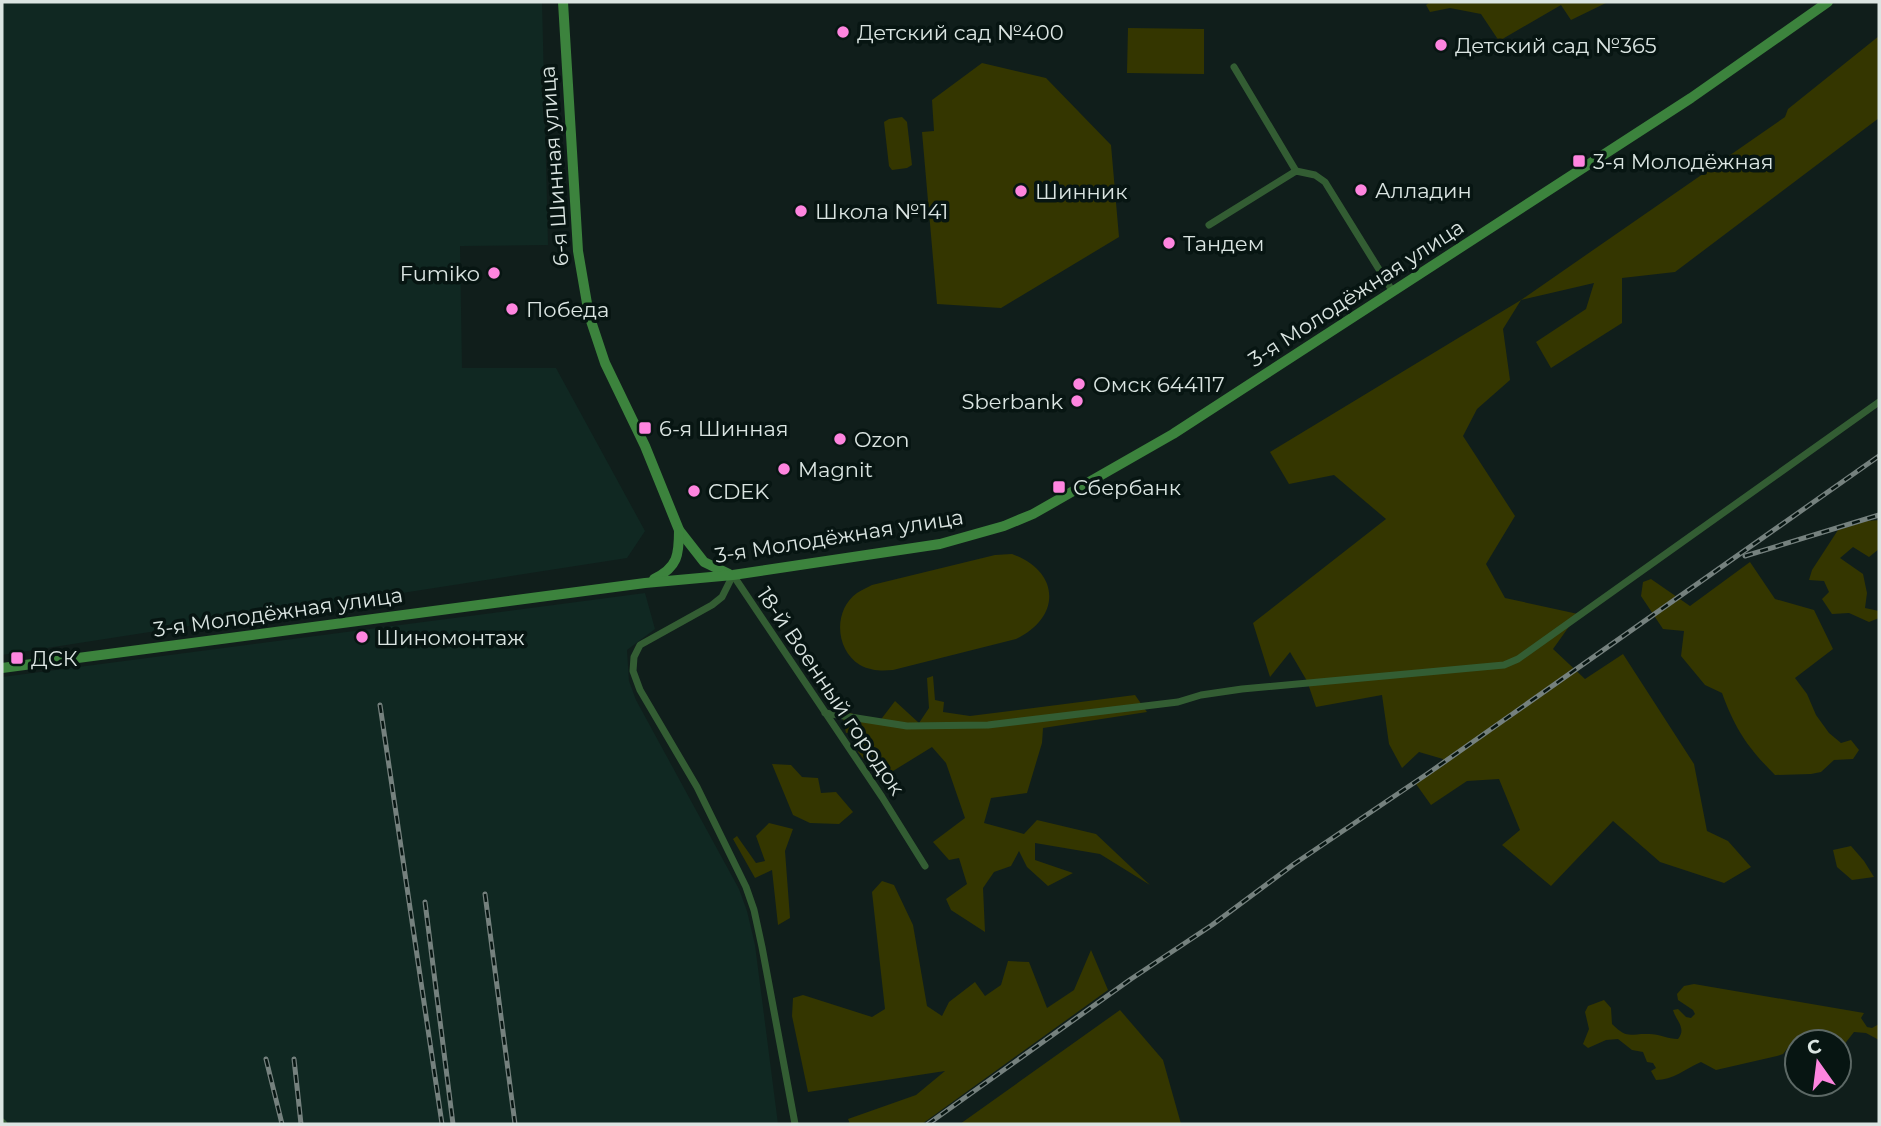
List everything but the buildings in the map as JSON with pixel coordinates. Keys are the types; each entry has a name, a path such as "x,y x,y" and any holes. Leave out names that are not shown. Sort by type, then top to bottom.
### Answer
{"main road":[{"name":"6-я Шинная улица","path":"563,2 578,251 586,305 605,363 645,446 679,530 704,562 733,575"},
{"name":"3-я Молодёжная улица","path":"2,668 645,583 733,575 940,544 1004,526 1033,514 1173,434 1692,98 1828,2"},
{"path":"645,583 666,573 676,561 679,530"}],"street":[{"path":"1234,67 1296,172"},
{"path":"1209,225 1296,172 1315,175 1325,182 1393,292"},
{"path":"825,713 907,726 988,725 1178,702 1201,695 1242,689 1504,665 1528,652 1879,402"},
{"name":"18-й Военный городок","path":"795,1124 754,910 746,887 697,787 640,690 633,671 634,657 640,645 712,606 722,597 733,575 882,797 925,866"}],"shaded area":[{"path":"2,2 542,2 548,245 460,246 462,368 556,368 645,531 627,558 2,655"},
{"path":"1430,2 1608,2 1571,20 1561,5 1499,41 1481,14 1450,8 1430,12 1426,5"},
{"path":"1128,28 1204,29 1204,74 1127,73"},
{"path":"1879,36 1879,118 1675,272 1622,278 1622,323 1551,368 1536,342 1586,309 1594,283 1521,300 1785,117 1788,109"},
{"name":"Шинник","path":"982,63 1046,78 1111,145 1119,237 1001,308 937,304 922,132 934,131 932,100"},
{"path":"902,117 907,122 912,165 892,170 889,166 884,122"},
{"path":"1521,300 1503,329 1510,380 1477,409 1463,436 1515,516 1486,564 1505,598 1578,614 1553,649 1585,679 1623,654 1694,764 1707,831 1728,841 1751,867 1724,883 1660,862 1613,821 1551,886 1502,845 1520,830 1499,779 1467,781 1431,805 1416,784 1441,767 1443,759 1419,752 1402,768 1389,744 1382,695 1316,707 1307,681 1290,652 1270,677 1253,623 1386,519 1334,475 1289,484 1270,452"},
{"path":"1879,520 1879,549 1869,557 1853,547 1840,558 1863,574 1867,593 1865,608 1879,611 1879,618 1869,622 1849,613 1832,614 1822,599 1829,592 1824,581 1809,580 1812,570 1838,530"},
{"path":"1012,554 1039,571 1049,595 1048,607 1042,619 1016,639 893,670 864,667 846,650 840,630 841,619 849,600 860,591 872,585 995,555"},
{"path":"1750,562 1775,599 1814,610 1833,649 1795,678 1829,733 1841,743 1851,740 1859,750 1853,759 1834,760 1821,772 1775,775 1743,737 1722,693 1705,685 1681,656 1684,631 1663,629 1641,596 1643,582 1651,579 1690,606"},
{"path":"645,593 655,629 627,650 629,681 636,700 739,889 747,911 755,945 778,1124 2,1124 2,677"},
{"path":"933,676 935,700 944,702 943,712 970,716 1135,695 1147,712 1043,728 1042,743 1027,793 991,798 984,823 1024,834 1037,820 1096,834 1150,885 1100,854 1035,843 1035,860 1073,873 1048,886 1027,867 1019,851 1011,866 994,872 983,888 985,932 951,910 946,899 967,884 959,858 949,860 933,842 965,818 946,763 932,747 880,779 858,752 864,731 846,733 841,710 879,722 895,701 919,723 929,708 927,678"},
{"path":"772,764 791,765 802,777 818,778 821,793 836,792 853,812 839,824 810,823 793,815"},
{"path":"769,823 793,829 785,851 790,918 778,925 772,870 755,878 733,839 737,836 756,863 765,861 756,836"},
{"path":"1851,846 1874,877 1852,880 1837,867 1833,850"},
{"path":"882,881 894,885 913,925 927,1006 942,1016 949,1002 975,982 985,996 1001,985 1008,961 1029,962 1047,1008 1074,990 1091,950 1108,990 922,1124 850,1124 848,1119 916,1095 945,1071 808,1092 792,1016 793,998 803,995 872,1017 885,1009 872,892"},
{"path":"1694,984 1864,1013 1861,1018 1867,1027 1872,1028 1879,1024 1879,1040 1866,1033 1853,1033 1853,1028 1783,1028 1783,1054 1716,1070 1701,1062 1662,1080 1656,1080 1651,1071 1656,1068 1653,1063 1647,1062 1643,1052 1632,1050 1618,1039 1606,1040 1588,1048 1583,1044 1589,1029 1585,1012 1588,1006 1604,1000 1611,1008 1612,1024 1622,1032 1629,1035 1653,1034 1678,1039 1681,1028 1673,1010 1678,1009 1691,1018 1695,1014 1678,1000 1677,994 1684,986"},
{"path":"1120,1010 1163,1060 1181,1124 960,1124"}],"railway":[{"path":"928,1124 1131,979 1212,925 1294,864 1430,772 1879,456"},
{"path":"1745,556 1879,515"},
{"path":"380,705 442,1124"},
{"path":"485,894 515,1124"},
{"path":"425,902 453,1124"},
{"path":"266,1059 282,1124"},
{"path":"294,1059 301,1124"}],"place":[{"name":"Детский сад №400","path":"843,32"},
{"name":"Детский сад №365","path":"1441,45"},
{"name":"3-я Молодёжная","path":"1579,161"},
{"name":"Алладин","path":"1361,190"},
{"name":"Шинник","path":"1021,191"},
{"name":"Школа №141","path":"801,211"},
{"name":"Тандем","path":"1169,243"},
{"name":"Fumiko","path":"494,273"},
{"name":"Победа","path":"512,309"},
{"name":"Омск 644117","path":"1079,384"},
{"name":"Sberbank","path":"1077,401"},
{"name":"6-я Шинная","path":"645,428"},
{"name":"Ozon","path":"840,439"},
{"name":"Magnit","path":"784,469"},
{"name":"Сбербанк","path":"1059,487"},
{"name":"CDEK","path":"694,491"},
{"name":"Шиномонтаж","path":"362,637"},
{"name":"ДСК","path":"17,658"}]}
